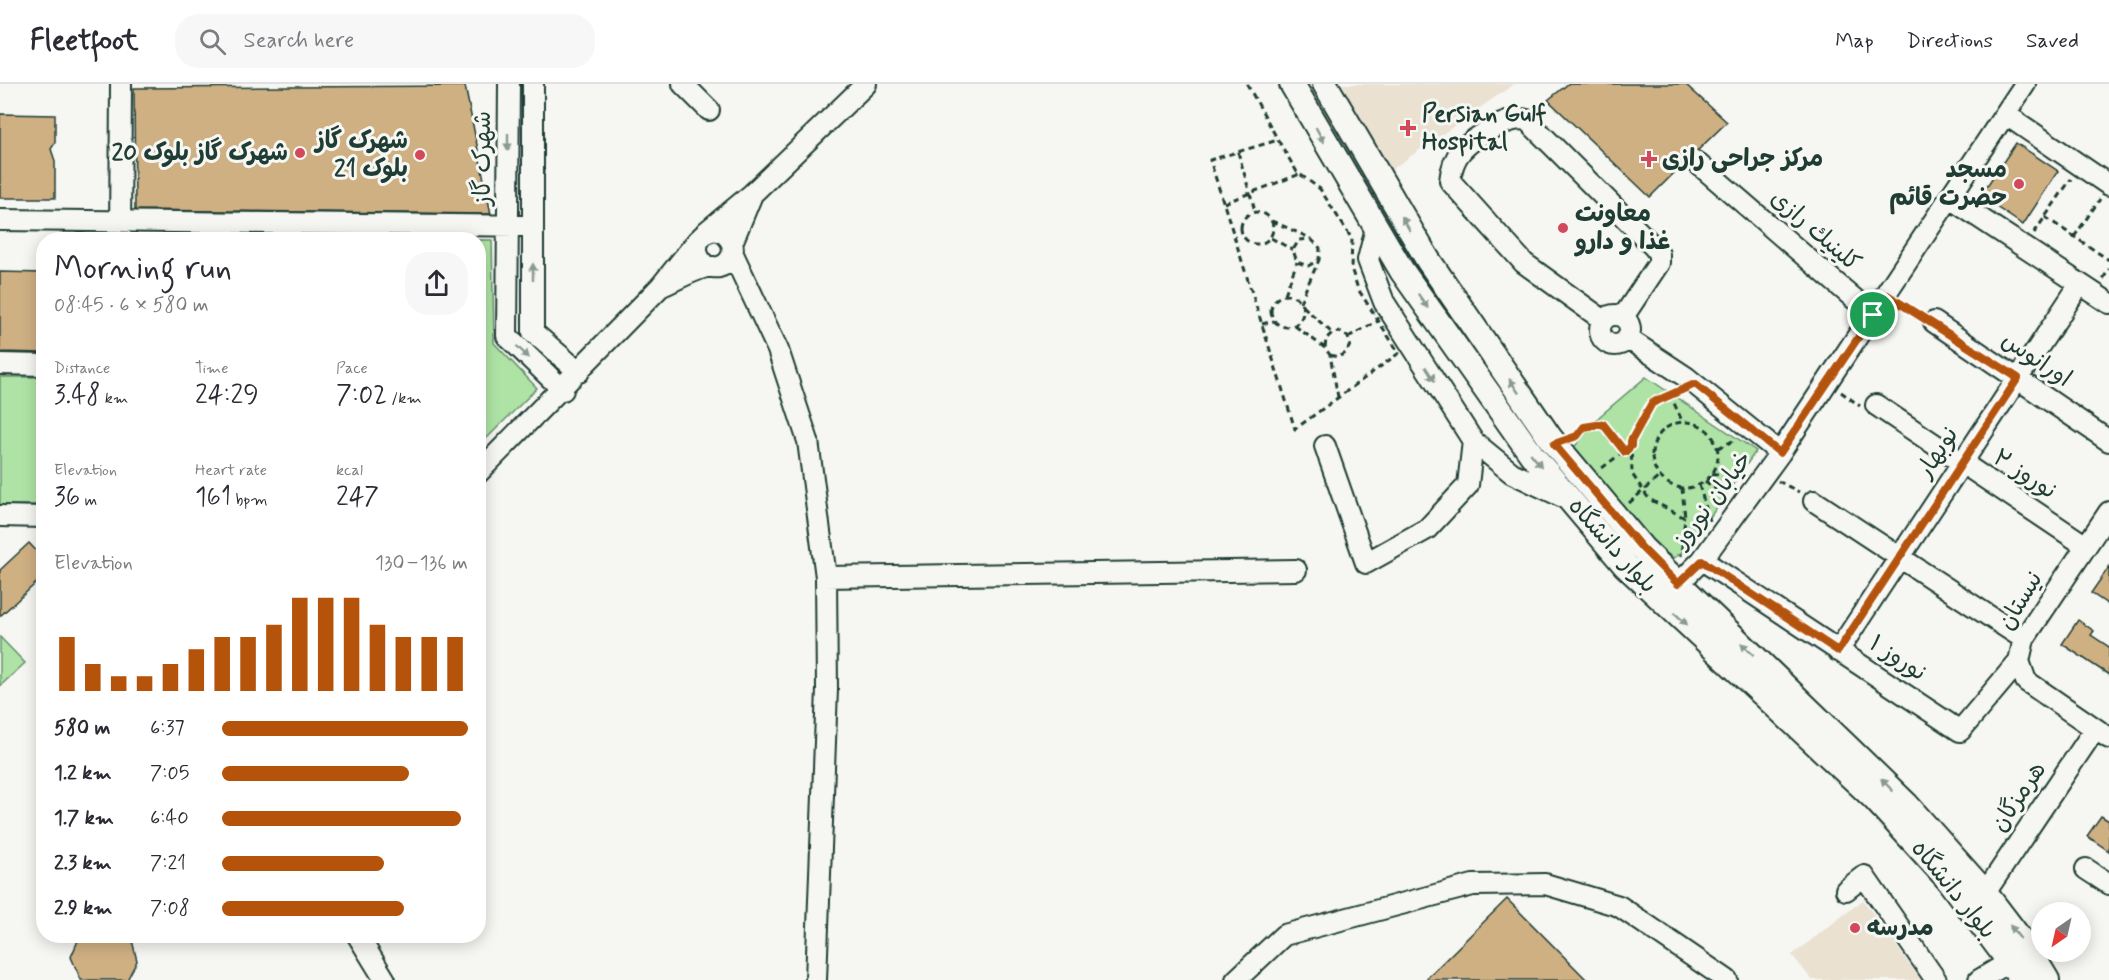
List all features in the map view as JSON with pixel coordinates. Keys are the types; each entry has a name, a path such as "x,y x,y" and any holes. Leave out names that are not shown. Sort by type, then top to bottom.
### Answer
{"main road":[{"name":"بلوار دانشگاه","path":"1292,84 1402,271 1532,455 1625,565 1802,727 1874,798 1947,878 2017,971"},
{"name":"بلوار دانشگاه","path":"1325,84 1428,260 1554,444 1642,548 1826,723 1906,804 1985,893 2030,952 2047,980"}],"street":[{"path":"120,232 122,84"},
{"name":"شهرک گاز","path":"509,84 507,336 563,390"},
{"name":"شهرک گاز","path":"533,84 533,332 579,372"},
{"path":"683,84 709,110"},
{"path":"486,465 563,390 660,287 702,236 752,194 866,84"},
{"name":"خیابان نوروز","path":"1678,584 1702,561 1780,453 1951,199 2025,84"},
{"path":"2005,114 2080,165 2106,190"},
{"path":"1603,320 1524,263 1450,181 1452,164 1462,150 1508,122 1527,120 1649,241 1659,254 1659,263 1623,317"},
{"name":"كلينيك رازی","path":"1696,162 1873,315"},
{"path":"660,287 727,263 752,194"},
{"path":"1951,199 2109,303"},
{"path":"0,220 120,219 533,226"},
{"path":"1376,228 1368,260 1384,302 1385,316 1473,441 1512,473 1571,500"},
{"path":"755,305 713,267 699,260 696,250 702,236 717,231 726,235 755,305 778,350 808,441 826,577 827,688 816,980"},
{"name":"نوبهار","path":"1838,651 2080,284"},
{"path":"1611,315 1623,317 1629,326 1627,338 1617,344 1607,343 1600,335 1603,320 1611,315"},
{"name":"اورانوس","path":"1934,322 2109,441"},
{"path":"1627,338 1695,384 1780,453"},
{"path":"0,364 36,365"},
{"name":"نوروز ۲","path":"1876,405 2086,546"},
{"path":"1325,446 1366,563 1427,529 1468,485 1473,441"},
{"path":"1814,501 2024,639"},
{"name":"نیستان","path":"2102,733 2026,681 2019,661 2024,639 2109,512"},
{"path":"0,516 36,517"},
{"name":"نوروز ۱","path":"1702,561 1960,731 2019,661"},
{"path":"826,577 1296,570"},
{"name":"هرمزگان","path":"1985,893 2102,733"},
{"path":"2086,869 2109,884"},
{"path":"1846,890 1864,876 1936,980"},
{"path":"1236,980 1284,936 1473,885 1545,884 1619,906 1727,980"},
{"path":"362,943 385,980"},
{"path":"1979,980 2017,971"}],"path":[{"path":"1247,84 1300,174 1320,189 1352,239 1351,268 1358,289 1385,316 1399,353 1295,429 1210,160 1278,140"},
{"path":"1238,152 1255,211"},
{"path":"2024,247 2080,165"},
{"path":"1224,203 1300,174"},
{"path":"2074,237 2106,190"},
{"path":"1255,211 1268,214 1271,220 1274,225 1271,238 1260,244 1247,241 1240,230 1244,217 1255,211"},
{"path":"2045,217 2109,260"},
{"path":"1271,220 1311,239 1320,248 1318,260 1300,302"},
{"path":"1232,230 1240,230"},
{"path":"1271,238 1293,250"},
{"path":"1285,294 1296,262 1293,250 1299,240 1311,239"},
{"path":"1296,262 1308,266 1318,260"},
{"path":"1332,333 1303,306 1296,296 1285,294 1275,299 1270,310 1274,321 1284,327 1295,326 1325,348 1330,355 1338,397"},
{"path":"1887,295 1934,322"},
{"path":"1295,326 1303,317 1303,306"},
{"path":"1348,337 1385,316"},
{"path":"1262,324 1274,321"},
{"path":"1325,348 1326,339 1332,333 1340,332 1348,337 1350,345 1346,353 1338,357 1330,355"},
{"path":"1828,382 1866,411 1876,405"},
{"path":"1685,518 1649,499 1632,474 1631,441 1652,403 1695,384"},
{"path":"1670,394 1682,421"},
{"path":"1682,421 1694,422 1705,428 1713,437 1718,448 1718,462 1705,481 1699,485 1682,488 1670,484 1660,476 1653,463 1655,442 1668,426 1682,421"},
{"path":"1554,444 1577,436 1584,427 1603,424 1625,452"},
{"path":"1578,472 1605,468 1631,446"},
{"path":"1614,515 1660,476"},
{"path":"1705,481 1742,507"},
{"path":"1699,485 1716,542"},
{"path":"1678,584 1685,518 1682,488"}],"shaded area":[{"name":"Persian Gulf Hospital","path":"1342,84 1514,84 1388,172"},
{"name":"مدرسه","path":"1863,900 1921,980 1812,980 1792,955"}],"green space":[{"path":"486,240 492,240 494,343 537,388 486,439"},
{"path":"0,377 36,377 36,505 0,505"},
{"path":"1646,377 1756,451 1690,546 1674,558 1662,551 1571,451 1600,416"},
{"path":"0,637 25,663 0,686"}],"building":[{"name":"مرکز جراحی رازی","path":"1568,84 1685,84 1727,122 1698,150 1687,154 1684,163 1650,197 1548,100"},
{"path":"465,86 491,214 135,210 134,88"},
{"path":"0,114 55,115 55,143 51,149 55,161 55,198 0,198"},
{"name":"مسجد حضرت قائم","path":"2016,143 2058,171 2023,225 1980,196"},
{"path":"0,272 36,273 36,353 0,352"},
{"path":"29,543 36,550 36,583 0,616 0,570"},
{"path":"2109,567 2109,605 2091,593"},
{"path":"2078,620 2094,631 2091,635 2109,647 2109,675 2062,644"},
{"path":"2101,816 2109,821 2109,851 2087,836"},
{"path":"1507,899 1587,980 1425,980"},
{"path":"77,943 133,943 137,961 127,980 81,980 71,957"}],"place":[{"name":"Persian Gulf Hospital","path":"1408,128"},
{"name":"شهرک گاز بلوک 20","path":"300,153"},
{"name":"شهرک گاز بلوک 21","path":"420,155"},
{"name":"مرکز جراحی رازی","path":"1649,159"},
{"name":"مسجد حضرت قائم","path":"2019,184"},
{"name":"معاونت غذا و دارو","path":"1563,228"},
{"name":"مدرسه","path":"1855,928"}],"route":[{"path":"1887,295 1934,322 2018,378 1838,651 1702,561 1678,584 1642,548 1554,444 1577,436 1584,427 1603,424 1625,452 1631,446 1631,441 1652,403 1695,384 1780,453 1873,315 1887,295"}]}
